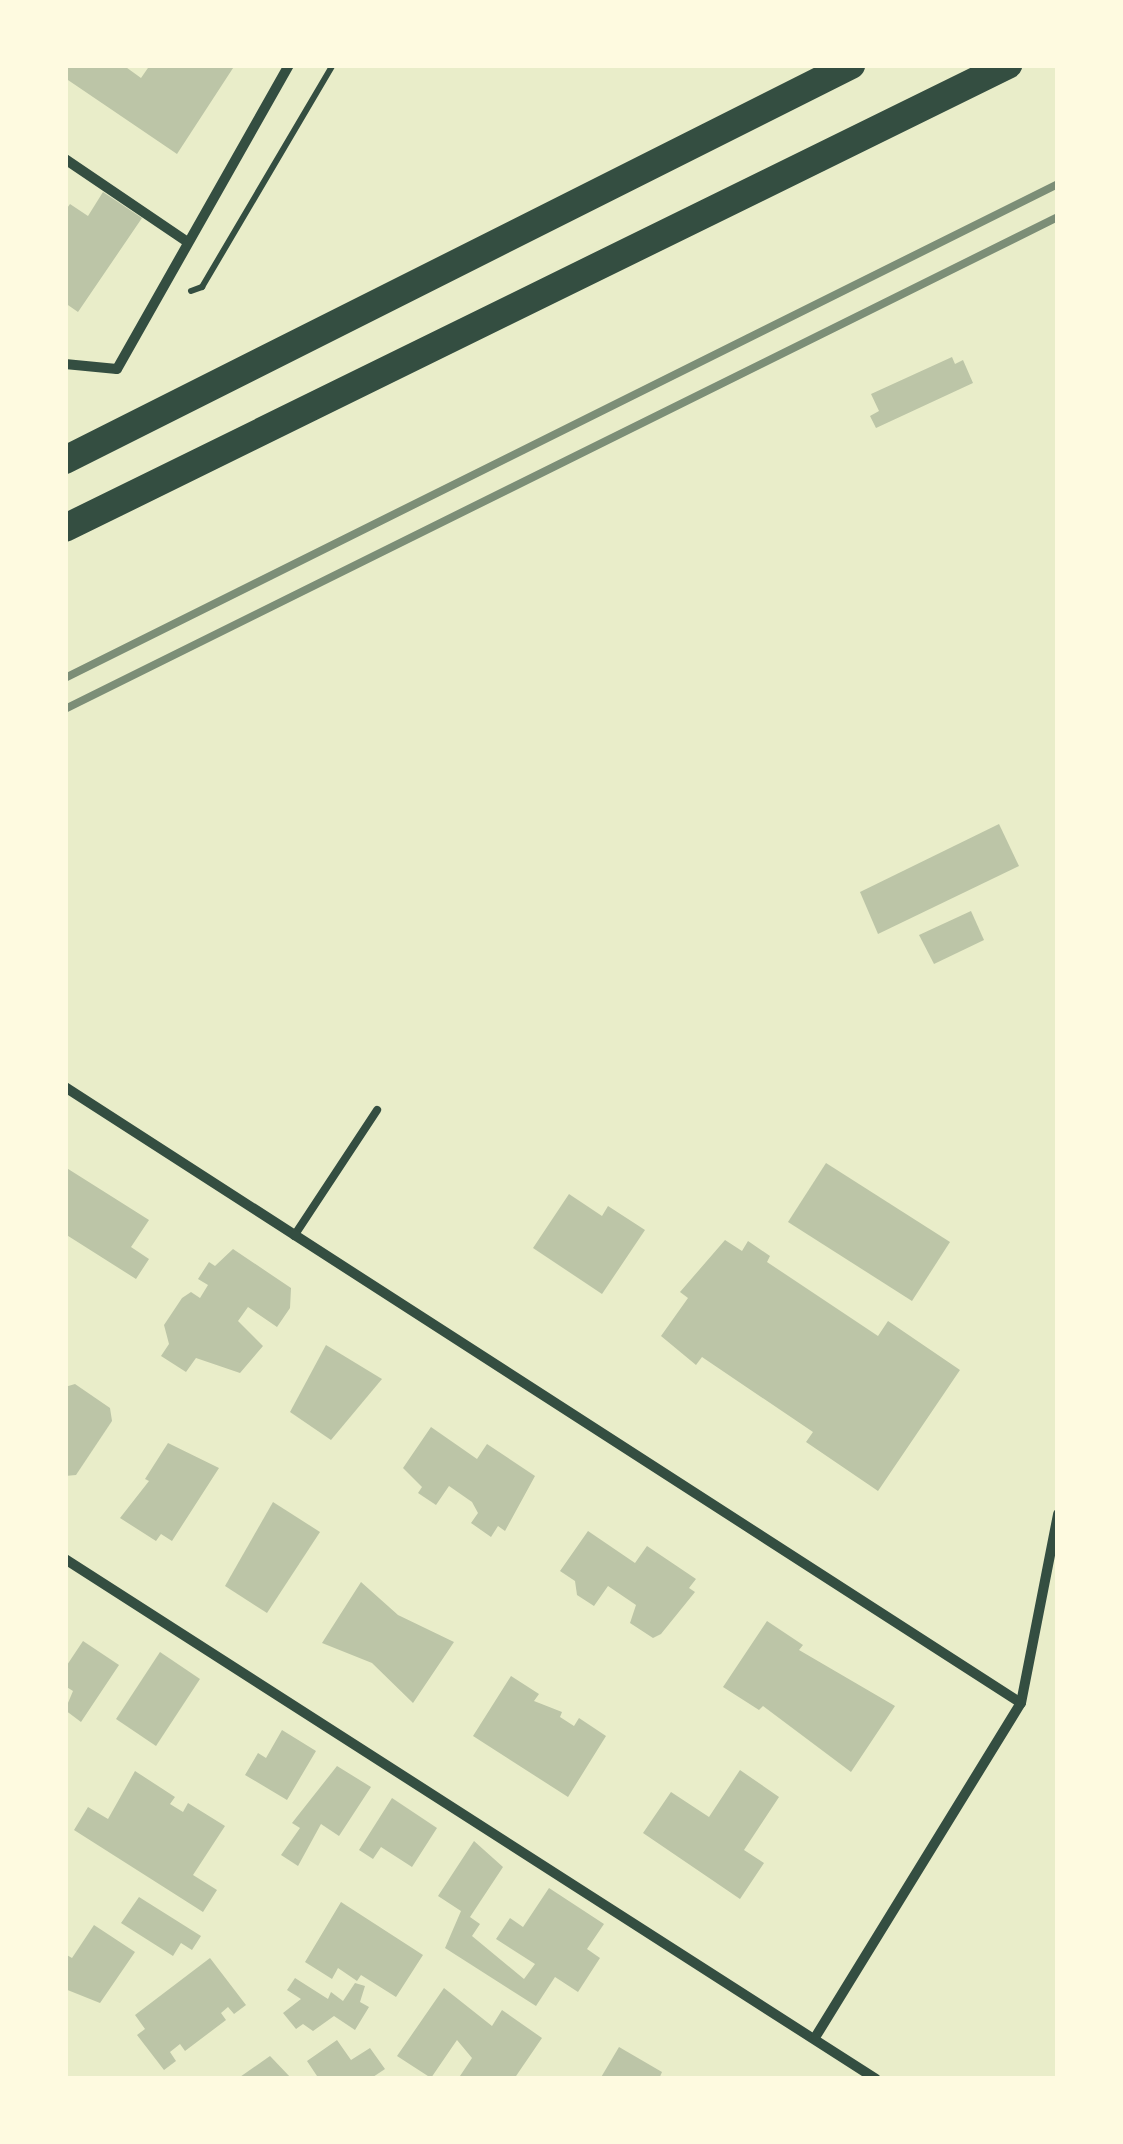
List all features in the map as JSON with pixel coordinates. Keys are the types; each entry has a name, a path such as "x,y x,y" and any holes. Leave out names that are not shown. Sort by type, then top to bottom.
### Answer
{"highway":[{"path":"65,460 850,65"},
{"path":"65,528 1008,65"}],"street":[{"path":"65,364 117,369 289,65"},
{"path":"65,158 186,241"},
{"path":"65,1087 1021,1703"},
{"path":"816,2036 1021,1703 1058,1514"},
{"path":"65,1559 816,2036 876,2079"}],"lane":[{"path":"293,1237 377,1110"}],"path":[{"path":"152,304 202,287 334,65"}],"building":[{"path":"68,65 123,65 141,78 150,65 235,65 177,154 65,78"},
{"path":"103,192 142,218 78,312 65,303 65,211 70,204 88,216"},
{"path":"952,357 955,364 963,360 973,383 876,428 870,416 879,411 871,394"},
{"path":"999,824 1019,866 878,934 860,892"},
{"path":"971,911 984,940 934,964 919,935"},
{"path":"826,1163 950,1242 912,1301 788,1222"},
{"path":"65,1167 149,1220 131,1247 149,1259 136,1279 65,1234"},
{"path":"569,1194 602,1216 608,1206 645,1230 602,1294 533,1248"},
{"path":"725,1240 742,1251 748,1241 770,1256 767,1262 878,1336 888,1321 960,1370 878,1491 806,1442 813,1432 702,1357 696,1365 661,1336 688,1298 680,1292"},
{"path":"233,1249 291,1288 290,1308 277,1327 248,1307 238,1321 263,1346 240,1373 196,1358 186,1372 161,1356 169,1344 164,1325 182,1298 191,1292 200,1298 208,1285 198,1279 209,1262 215,1266"},
{"path":"326,1345 382,1379 331,1440 290,1412"},
{"path":"75,1384 110,1408 112,1421 76,1475 65,1476 65,1387"},
{"path":"431,1427 477,1459 487,1444 535,1476 505,1531 498,1526 491,1537 471,1523 478,1513 472,1502 449,1486 436,1505 418,1493 422,1487 403,1468"},
{"path":"168,1443 219,1468 172,1541 161,1534 156,1541 120,1518 149,1481 145,1479"},
{"path":"273,1502 320,1532 267,1613 225,1586"},
{"path":"588,1531 635,1563 647,1546 696,1579 689,1588 695,1592 661,1634 653,1638 630,1623 636,1605 608,1586 594,1606 577,1595 575,1581 560,1571"},
{"path":"361,1582 398,1615 454,1642 413,1703 372,1663 322,1643"},
{"path":"767,1621 803,1645 799,1650 895,1706 851,1772 763,1706 759,1710 723,1687"},
{"path":"83,1641 119,1665 81,1722 65,1710 73,1691 65,1686 65,1668"},
{"path":"160,1652 200,1679 156,1746 116,1719"},
{"path":"511,1676 539,1694 534,1701 562,1712 560,1717 574,1726 579,1718 606,1736 568,1797 473,1736"},
{"path":"282,1730 316,1751 287,1800 245,1775 258,1753 266,1758"},
{"path":"337,1766 371,1787 339,1836 321,1824 298,1866 281,1855 300,1828 292,1823"},
{"path":"740,1770 779,1797 744,1850 764,1863 740,1899 643,1833 671,1792 709,1817"},
{"path":"135,1771 175,1797 170,1804 183,1812 188,1803 225,1826 193,1875 217,1890 203,1912 74,1830 88,1807 108,1819"},
{"path":"392,1798 437,1828 412,1867 381,1847 373,1859 359,1850"},
{"path":"474,1841 503,1867 470,1917 480,1924 472,1936 524,1979 535,1964 496,1939 510,1918 523,1927 549,1888 604,1924 587,1949 600,1958 578,1992 555,1977 536,2006 445,1948 461,1911 438,1896"},
{"path":"139,1897 201,1936 192,1950 181,1943 173,1956 121,1923"},
{"path":"341,1902 423,1955 396,1997 361,1975 357,1981 338,1968 332,1979 305,1962"},
{"path":"94,1925 135,1952 100,2003 65,1989 65,1954 72,1958"},
{"path":"210,1958 246,2005 234,2014 228,2007 221,2013 226,2020 185,2051 180,2044 170,2052 176,2061 164,2070 137,2035 145,2029 135,2015"},
{"path":"295,1978 328,1999 331,1992 343,2001 355,1983 365,1986 360,2002 369,2007 355,2030 334,2016 313,2031 303,2024 296,2029 283,2013 301,1999 287,1990"},
{"path":"444,1988 492,2026 502,2010 542,2038 514,2079 458,2079 472,2058 457,2040 431,2078 397,2056"},
{"path":"337,2040 351,2060 370,2048 385,2069 370,2079 319,2079 307,2061"},
{"path":"619,2047 662,2072 659,2079 600,2079"},
{"path":"270,2056 292,2079 237,2079"}],"railway":[{"path":"65,678 1058,184"},
{"path":"65,709 1058,217"}]}
